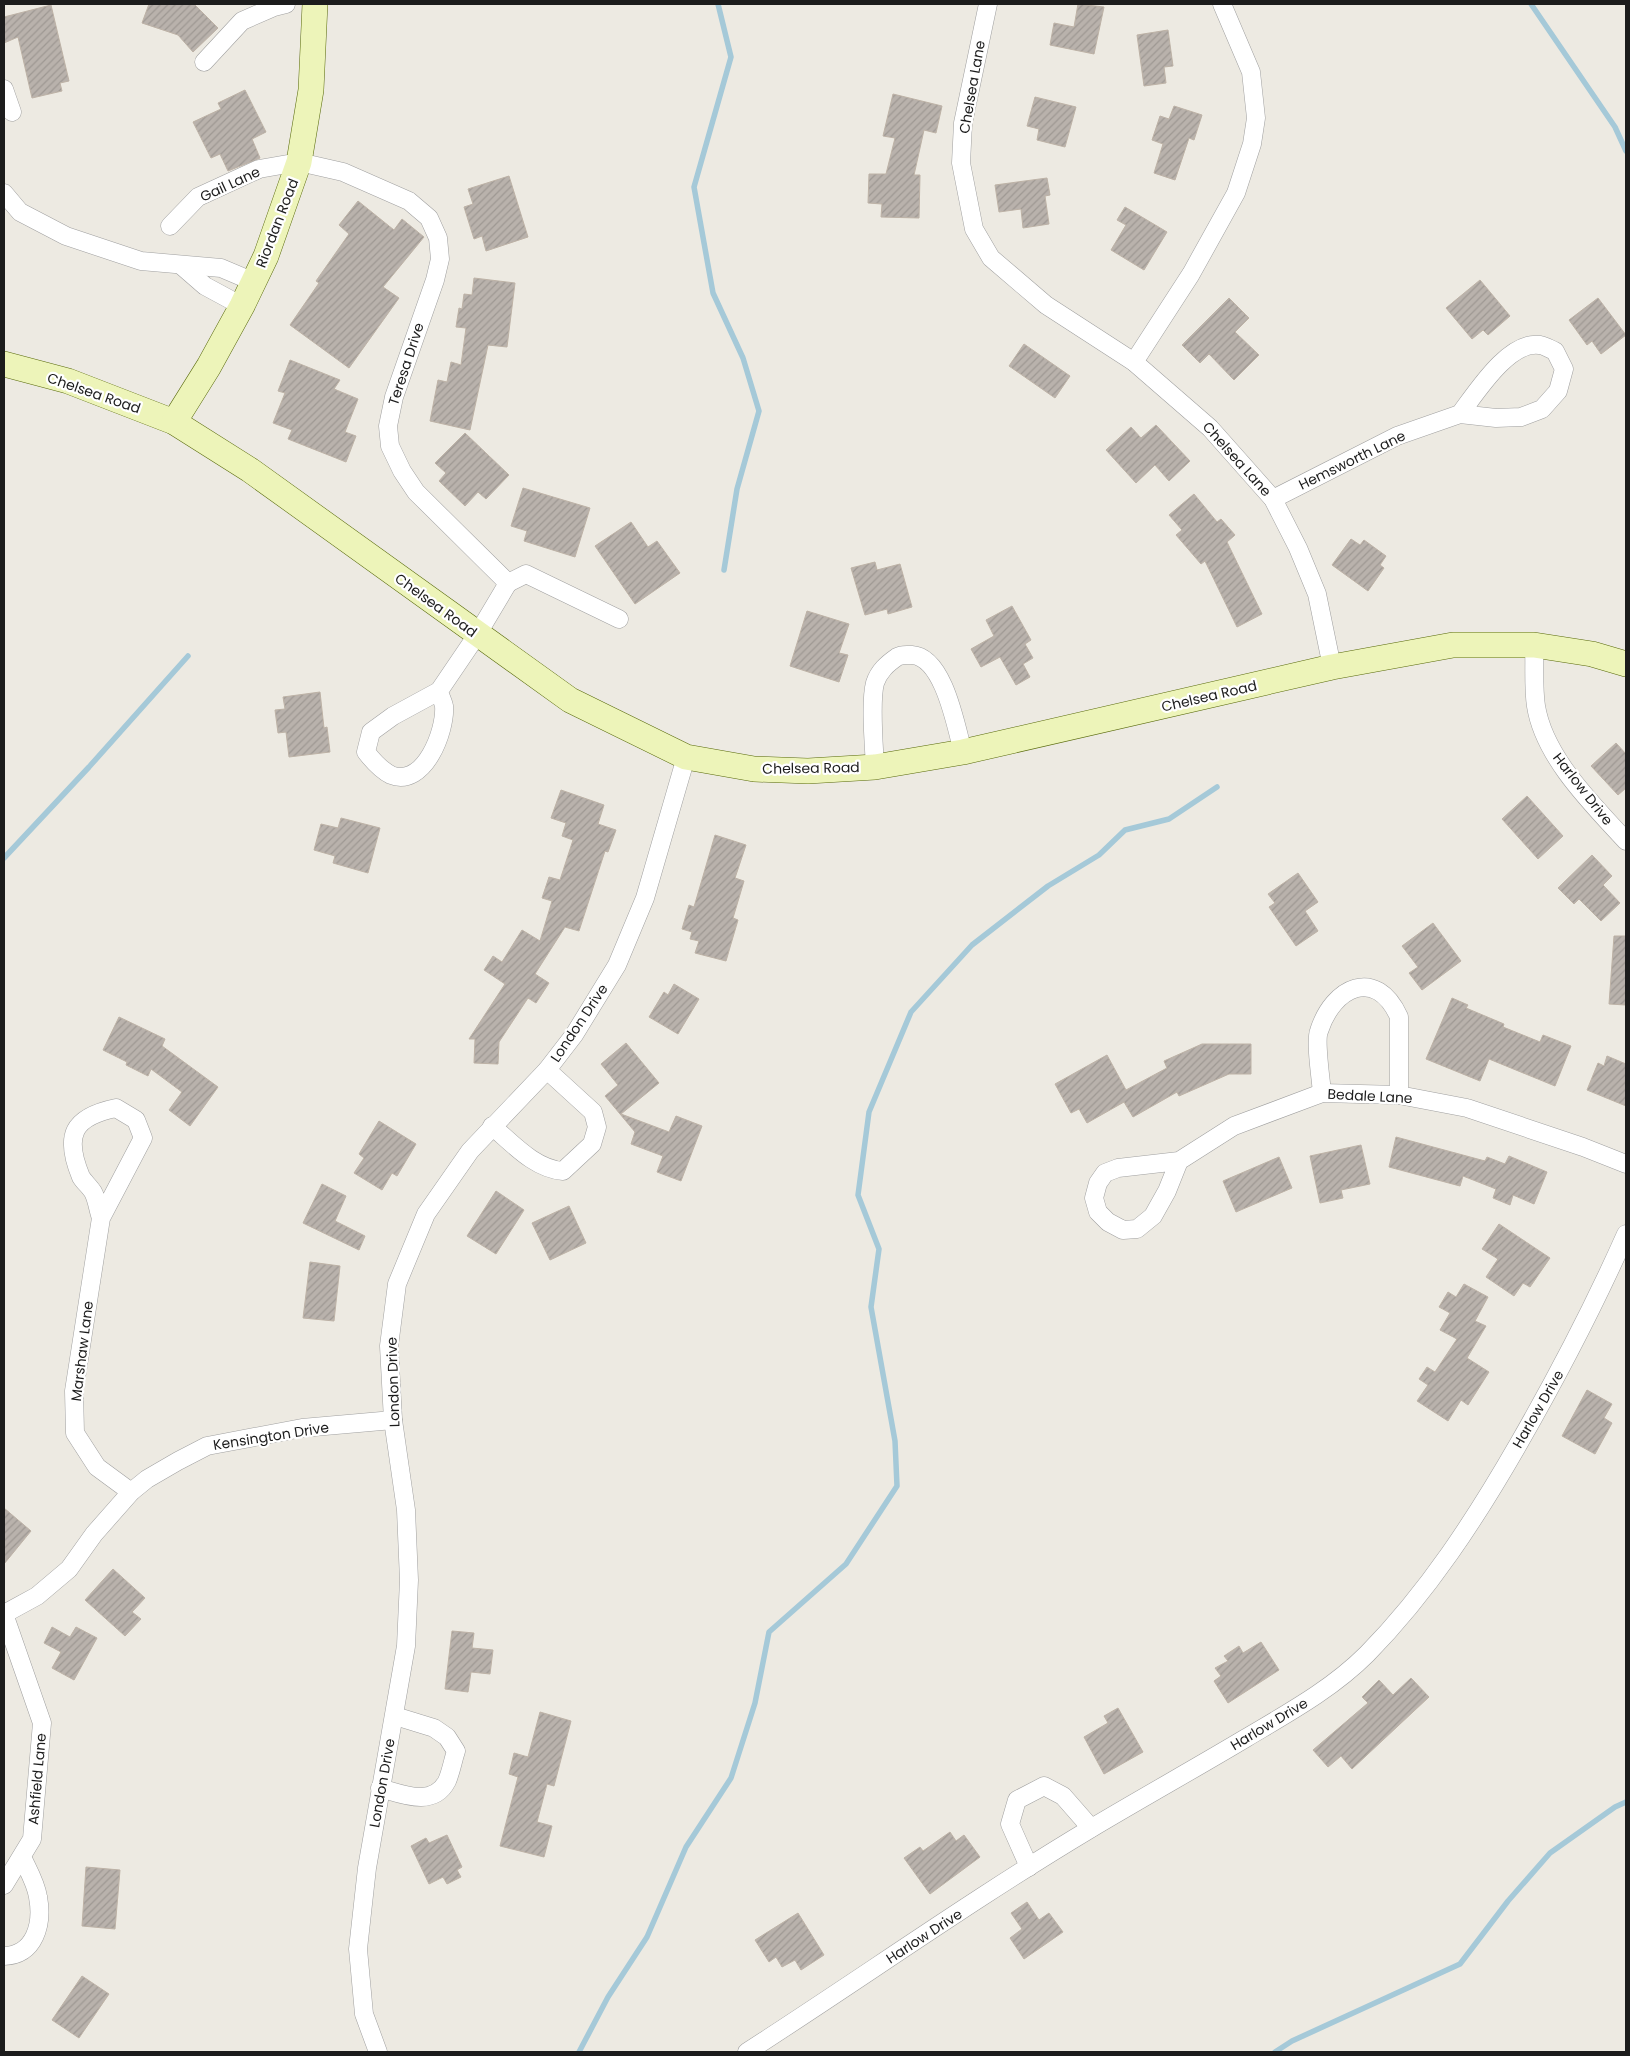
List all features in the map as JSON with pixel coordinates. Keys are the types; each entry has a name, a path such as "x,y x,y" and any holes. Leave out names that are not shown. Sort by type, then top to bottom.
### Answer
{"street":[{"path":"204,62 242,21 274,7 286,4"},
{"name":"Riordan Road","path":"174,422 209,366 254,282 266,256 299,162 311,90 315,4"},
{"name":"Chelsea Lane","path":"988,4 963,123 961,163 974,229 990,258 1046,305 1134,362 1210,428 1273,499 1298,548 1317,594 1332,667"},
{"path":"1134,362 1191,274 1231,201 1252,144 1256,118 1251,72 1222,4"},
{"path":"4,89 12,112"},
{"name":"Gail Lane","path":"170,226 198,197 259,169 299,162"},
{"name":"Teresa Drive","path":"299,162 343,172 409,201 429,218 438,238 440,259 435,280 394,396 388,426 390,446 402,471 416,492 508,583"},
{"path":"4,193 20,212 66,236 141,261 221,268 254,282"},
{"path":"182,266 205,286 242,306"},
{"name":"Hemsworth Lane","path":"1273,499 1396,436 1460,414 1496,418 1521,417 1542,409 1558,391 1564,369 1555,350 1539,345 1525,348 1508,356 1460,414"},
{"name":"Chelsea Road","path":"4,364 68,381 174,422 250,470 570,700 686,757 763,769 808,771 874,768 963,752 1332,667 1453,644 1534,645 1592,654 1626,664"},
{"path":"439,691 444,706 442,724 437,746 423,766 407,776 392,775 376,764 366,752 371,732 393,716 439,691 477,635 508,583 526,574 619,619"},
{"name":"Harlow Drive","path":"1534,645 1536,706 1548,744 1568,774 1626,841"},
{"path":"874,768 873,714 875,683 884,666 901,655 916,656 929,664 948,694 963,752"},
{"name":"London Drive","path":"378,2052 364,2014 358,1949 367,1868 406,1646 409,1580 406,1510 393,1420 389,1346 397,1284 426,1214 470,1151 547,1070 574,1036 617,965 645,898 686,757"},
{"path":"1322,1093 1318,1032 1334,1003 1346,992 1360,986 1373,989 1384,996 1394,1006 1399,1017 1399,1094"},
{"path":"492,1126 539,1165 550,1170 563,1171 592,1144 597,1127 594,1112 547,1070"},
{"name":"Bedale Lane","path":"1179,1161 1167,1191 1153,1216 1137,1229 1124,1230 1108,1222 1098,1212 1094,1198 1098,1183 1106,1173 1118,1168 1179,1161 1234,1126 1322,1093 1399,1094 1467,1108 1583,1146 1626,1164"},
{"name":"Marshaw Lane","path":"101,1218 93,1193 82,1178 74,1155 72,1135 83,1120 98,1111 116,1108 136,1120 143,1138 101,1218 74,1391 74,1433 97,1467 131,1492"},
{"name":"Harlow Drive","path":"747,2052 1091,1828 1331,1686 1367,1654 1441,1566 1490,1493 1559,1374 1594,1306 1626,1234"},
{"name":"Kensington Drive","path":"4,1614 37,1596 69,1569 94,1534 131,1492 147,1478 207,1446 302,1428 393,1420"},
{"name":"Ashfield Lane","path":"4,1614 42,1723 32,1839 4,1885"},
{"path":"380,1788 415,1798 432,1795 446,1782 456,1751 447,1737 434,1728 395,1716"},
{"path":"1029,1867 1010,1824 1017,1800 1044,1786 1063,1796 1091,1828"},
{"path":"4,1956 15,1955 26,1950 33,1941 39,1921 38,1897 32,1877 22,1857"}],"building":[{"path":"149,4 194,4 218,28 193,52 178,35 142,23"},
{"path":"1078,4 1104,7 1094,54 1050,45 1054,23 1074,27"},
{"path":"51,5 69,81 60,83 62,91 32,98 18,37 4,43 4,17"},
{"path":"1168,30 1173,66 1164,67 1166,83 1144,86 1137,35"},
{"path":"245,90 266,132 252,139 260,158 228,171 220,154 211,158 193,122 221,109 218,103"},
{"path":"893,94 942,106 936,133 924,130 914,175 920,175 919,218 881,217 882,204 868,203 869,174 886,174 895,138 883,136"},
{"path":"1035,97 1076,107 1065,147 1037,140 1039,129 1027,126"},
{"path":"1174,106 1202,115 1194,140 1189,138 1175,180 1154,173 1163,144 1152,140 1160,116 1169,119"},
{"path":"509,176 528,237 486,251 482,236 474,239 464,207 473,204 468,189"},
{"path":"1047,178 1050,195 1045,196 1049,224 1023,228 1021,209 999,212 995,185"},
{"path":"358,201 394,230 402,219 424,237 383,287 399,298 349,368 290,325 319,283 316,281 349,234 339,225"},
{"path":"1125,207 1167,232 1144,270 1111,250 1126,225 1117,220"},
{"path":"474,278 515,283 507,347 488,345 470,430 430,421 438,380 447,382 451,362 461,365 466,328 456,327 459,308 462,309 464,294 472,295"},
{"path":"1480,280 1510,316 1488,335 1483,330 1472,339 1446,308"},
{"path":"1229,298 1249,318 1235,332 1259,355 1234,380 1209,354 1200,363 1182,345"},
{"path":"1598,298 1626,335 1601,354 1592,341 1587,345 1569,320"},
{"path":"1024,344 1070,376 1055,398 1009,366"},
{"path":"290,360 340,380 334,389 358,399 345,432 356,436 346,462 288,439 292,430 273,423 285,393 278,391"},
{"path":"1156,425 1190,461 1169,481 1155,465 1136,483 1106,450 1131,427 1141,438"},
{"path":"465,433 509,475 486,499 478,492 465,506 439,481 446,473 435,463"},
{"path":"523,488 590,508 575,557 524,541 527,531 511,526"},
{"path":"1194,494 1217,522 1221,519 1235,535 1227,542 1262,614 1237,627 1205,561 1201,564 1176,535 1182,530 1169,515"},
{"path":"631,522 648,547 657,541 680,573 635,604 595,546"},
{"path":"1351,539 1360,545 1364,540 1386,556 1380,565 1384,568 1368,591 1332,565"},
{"path":"875,562 877,570 900,564 912,607 888,614 887,609 865,615 851,568"},
{"path":"1012,606 1031,640 1025,644 1033,658 1023,664 1030,677 1016,685 1000,657 981,667 971,649 994,636 986,620"},
{"path":"807,611 849,624 839,653 848,655 839,682 790,666"},
{"path":"320,692 324,728 327,727 330,752 289,757 286,732 278,733 275,710 285,709 283,697"},
{"path":"1616,743 1626,754 1626,788 1618,795 1591,766"},
{"path":"561,790 604,805 598,824 616,830 608,852 605,851 579,931 565,927 535,974 549,983 536,1003 528,998 499,1042 498,1064 474,1063 475,1039 469,1039 505,984 484,970 493,956 502,962 522,930 540,941 552,901 542,898 549,877 560,880 573,840 562,836 566,823 551,818"},
{"path":"1527,796 1563,836 1538,859 1502,819"},
{"path":"341,818 380,828 368,873 333,863 335,856 314,850 321,824 338,828"},
{"path":"715,835 746,845 735,878 744,881 733,918 738,920 726,961 695,953 699,941 690,939 692,932 682,929 689,905 694,907"},
{"path":"1592,855 1612,876 1603,885 1620,903 1601,921 1579,899 1574,904 1558,888"},
{"path":"1298,873 1318,902 1305,911 1318,931 1296,946 1269,907 1275,903 1268,894"},
{"path":"1433,923 1461,961 1422,990 1409,973 1418,967 1402,946"},
{"path":"1614,936 1626,936 1626,1005 1609,1004"},
{"path":"674,984 699,999 678,1034 649,1017 664,992 668,995"},
{"path":"1452,998 1468,1005 1466,1008 1504,1024 1503,1027 1540,1042 1543,1035 1571,1046 1555,1086 1489,1059 1480,1081 1426,1059"},
{"path":"119,1017 165,1039 162,1046 218,1087 190,1126 169,1110 182,1092 151,1069 148,1076 126,1065 127,1062 103,1050"},
{"path":"626,1043 659,1083 621,1114 669,1132 676,1116 702,1126 681,1181 657,1172 663,1156 631,1144 635,1132 605,1096 618,1085 601,1064"},
{"path":"1202,1044 1251,1044 1251,1074 1229,1074 1179,1096 1177,1092 1133,1117 1124,1102 1087,1123 1079,1109 1071,1113 1055,1084 1107,1055 1126,1090 1167,1068 1164,1061"},
{"path":"1607,1056 1626,1064 1626,1106 1587,1090 1598,1063 1604,1066"},
{"path":"379,1121 416,1144 397,1176 392,1173 382,1190 354,1173 364,1158 359,1154"},
{"path":"1396,1137 1485,1161 1487,1157 1505,1164 1509,1156 1547,1172 1534,1204 1513,1195 1510,1205 1493,1198 1496,1189 1463,1176 1460,1186 1389,1167"},
{"path":"1361,1145 1370,1184 1341,1190 1343,1198 1320,1203 1310,1156"},
{"path":"1279,1157 1292,1188 1236,1212 1223,1181"},
{"path":"322,1184 346,1196 335,1221 365,1236 359,1250 303,1223"},
{"path":"496,1191 524,1210 496,1254 467,1236"},
{"path":"569,1206 586,1243 550,1260 532,1223"},
{"path":"1499,1224 1550,1258 1530,1287 1523,1283 1514,1296 1486,1277 1498,1259 1482,1249"},
{"path":"310,1262 340,1266 334,1321 303,1318"},
{"path":"1464,1284 1488,1297 1475,1321 1486,1326 1467,1358 1489,1372 1468,1405 1461,1400 1448,1421 1417,1401 1428,1385 1419,1379 1427,1367 1435,1372 1457,1339 1440,1330 1450,1313 1439,1307 1448,1292 1456,1297"},
{"path":"1587,1390 1612,1404 1604,1418 1612,1423 1595,1454 1562,1436"},
{"path":"4,1508 31,1531 4,1564"},
{"path":"113,1569 145,1598 132,1612 141,1619 125,1636 85,1600"},
{"path":"52,1627 70,1637 76,1627 97,1638 74,1680 52,1668 61,1652 44,1643"},
{"path":"452,1631 474,1633 472,1648 493,1650 490,1674 471,1672 468,1692 445,1689"},
{"path":"1261,1642 1279,1670 1228,1703 1214,1681 1221,1676 1215,1668 1228,1661 1224,1656 1239,1646 1243,1653"},
{"path":"1411,1678 1429,1697 1352,1769 1341,1756 1328,1767 1313,1750 1368,1703 1362,1697 1379,1680 1393,1695"},
{"path":"1118,1708 1143,1752 1104,1774 1084,1737 1108,1723 1104,1716"},
{"path":"540,1712 571,1721 554,1786 547,1784 537,1822 552,1826 544,1857 500,1846 518,1777 509,1774 514,1753 528,1757"},
{"path":"950,1832 956,1841 964,1835 980,1857 930,1894 904,1858 920,1847 923,1851"},
{"path":"447,1835 462,1867 457,1870 461,1877 447,1884 443,1877 429,1884 411,1846 426,1838 429,1843"},
{"path":"86,1867 120,1870 115,1929 82,1926"},
{"path":"1027,1902 1039,1920 1049,1913 1063,1932 1024,1959 1010,1938 1022,1929 1011,1913"},
{"path":"798,1913 824,1955 801,1970 795,1960 782,1967 776,1957 769,1962 755,1940"},
{"path":"82,1976 109,1994 79,2038 52,2020"}],"waterway":[{"path":"718,4 731,57 694,187 713,293 743,358 759,411 737,489 724,570"},
{"path":"1531,4 1615,127 1626,151"},
{"path":"4,858 89,767 188,656"},
{"path":"579,2052 608,1997 647,1937 686,1847 731,1778 755,1703 769,1632 846,1564 897,1486 895,1441 871,1307 879,1249 858,1195 869,1112 911,1012 972,945 1048,886 1099,855 1125,830 1169,819 1217,787"},
{"path":"1275,2052 1292,2041 1460,1964 1508,1901 1550,1853 1615,1807 1626,1802"}]}
